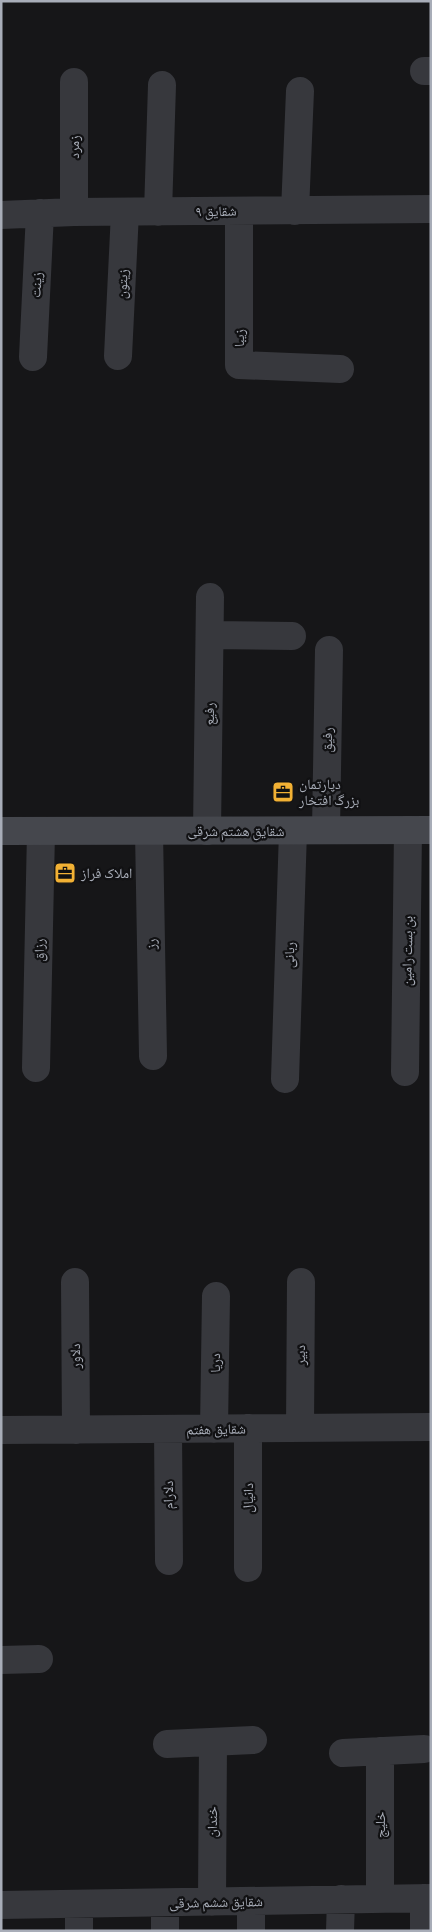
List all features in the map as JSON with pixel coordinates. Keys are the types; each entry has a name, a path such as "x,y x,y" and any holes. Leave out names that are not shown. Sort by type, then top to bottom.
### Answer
{"street":[{"name":"زمرد","path":"74,82 74,212"},
{"path":"158,212 162,85"},
{"path":"295,211 300,91"},
{"name":"شقایق ۹","path":"1,215 74,212 431,209"},
{"name":"زیبا","path":"238,210 239,365 340,369"},
{"name":"زیتون","path":"118,356 125,212"},
{"name":"زینت","path":"33,357 40,213"},
{"name":"رفیع","path":"207,831 210,597"},
{"path":"210,635 292,636"},
{"name":"رفیق","path":"326,830 329,650"},
{"name":"شقایق هشتم شرقی","path":"1,831 419,830"},
{"name":"بن بست رامین","path":"405,1072 419,830"},
{"name":"ربانی","path":"284,1079 293,831"},
{"name":"شقایق هشتم شرقی","path":"1,843 41,832"},
{"name":"رزاق","path":"36,1068 41,832"},
{"name":"رز","path":"149,832 153,1056"},
{"name":"دلاور","path":"75,1282 76,1430"},
{"name":"دبیر","path":"300,1282 300,1428"},
{"name":"دریا","path":"214,1429 216,1296"},
{"name":"شقایق هفتم","path":"1,1430 431,1427"},
{"name":"دانیال","path":"248,1428 248,1568"},
{"name":"دلارام","path":"168,1429 168,1561"},
{"path":"1,1660 39,1659"},
{"path":"167,1744 253,1740"},
{"name":"خندان","path":"212,1902 213,1742"},
{"path":"343,1753 424,1749"},
{"name":"خلیج","path":"380,1751 380,1899"},
{"path":"424,1931 428,1898"},
{"name":"شقایق ششم شرقی","path":"1,1906 79,1917 165,1902 428,1898"},
{"path":"340,1931 341,1900"},
{"path":"251,1901 251,1931"},
{"path":"165,1902 165,1931"}],"place":[{"name":"دپارتمان بزرگ افتخار","path":"283,792"},
{"name":"املاک فراز","path":"65,873"}]}
